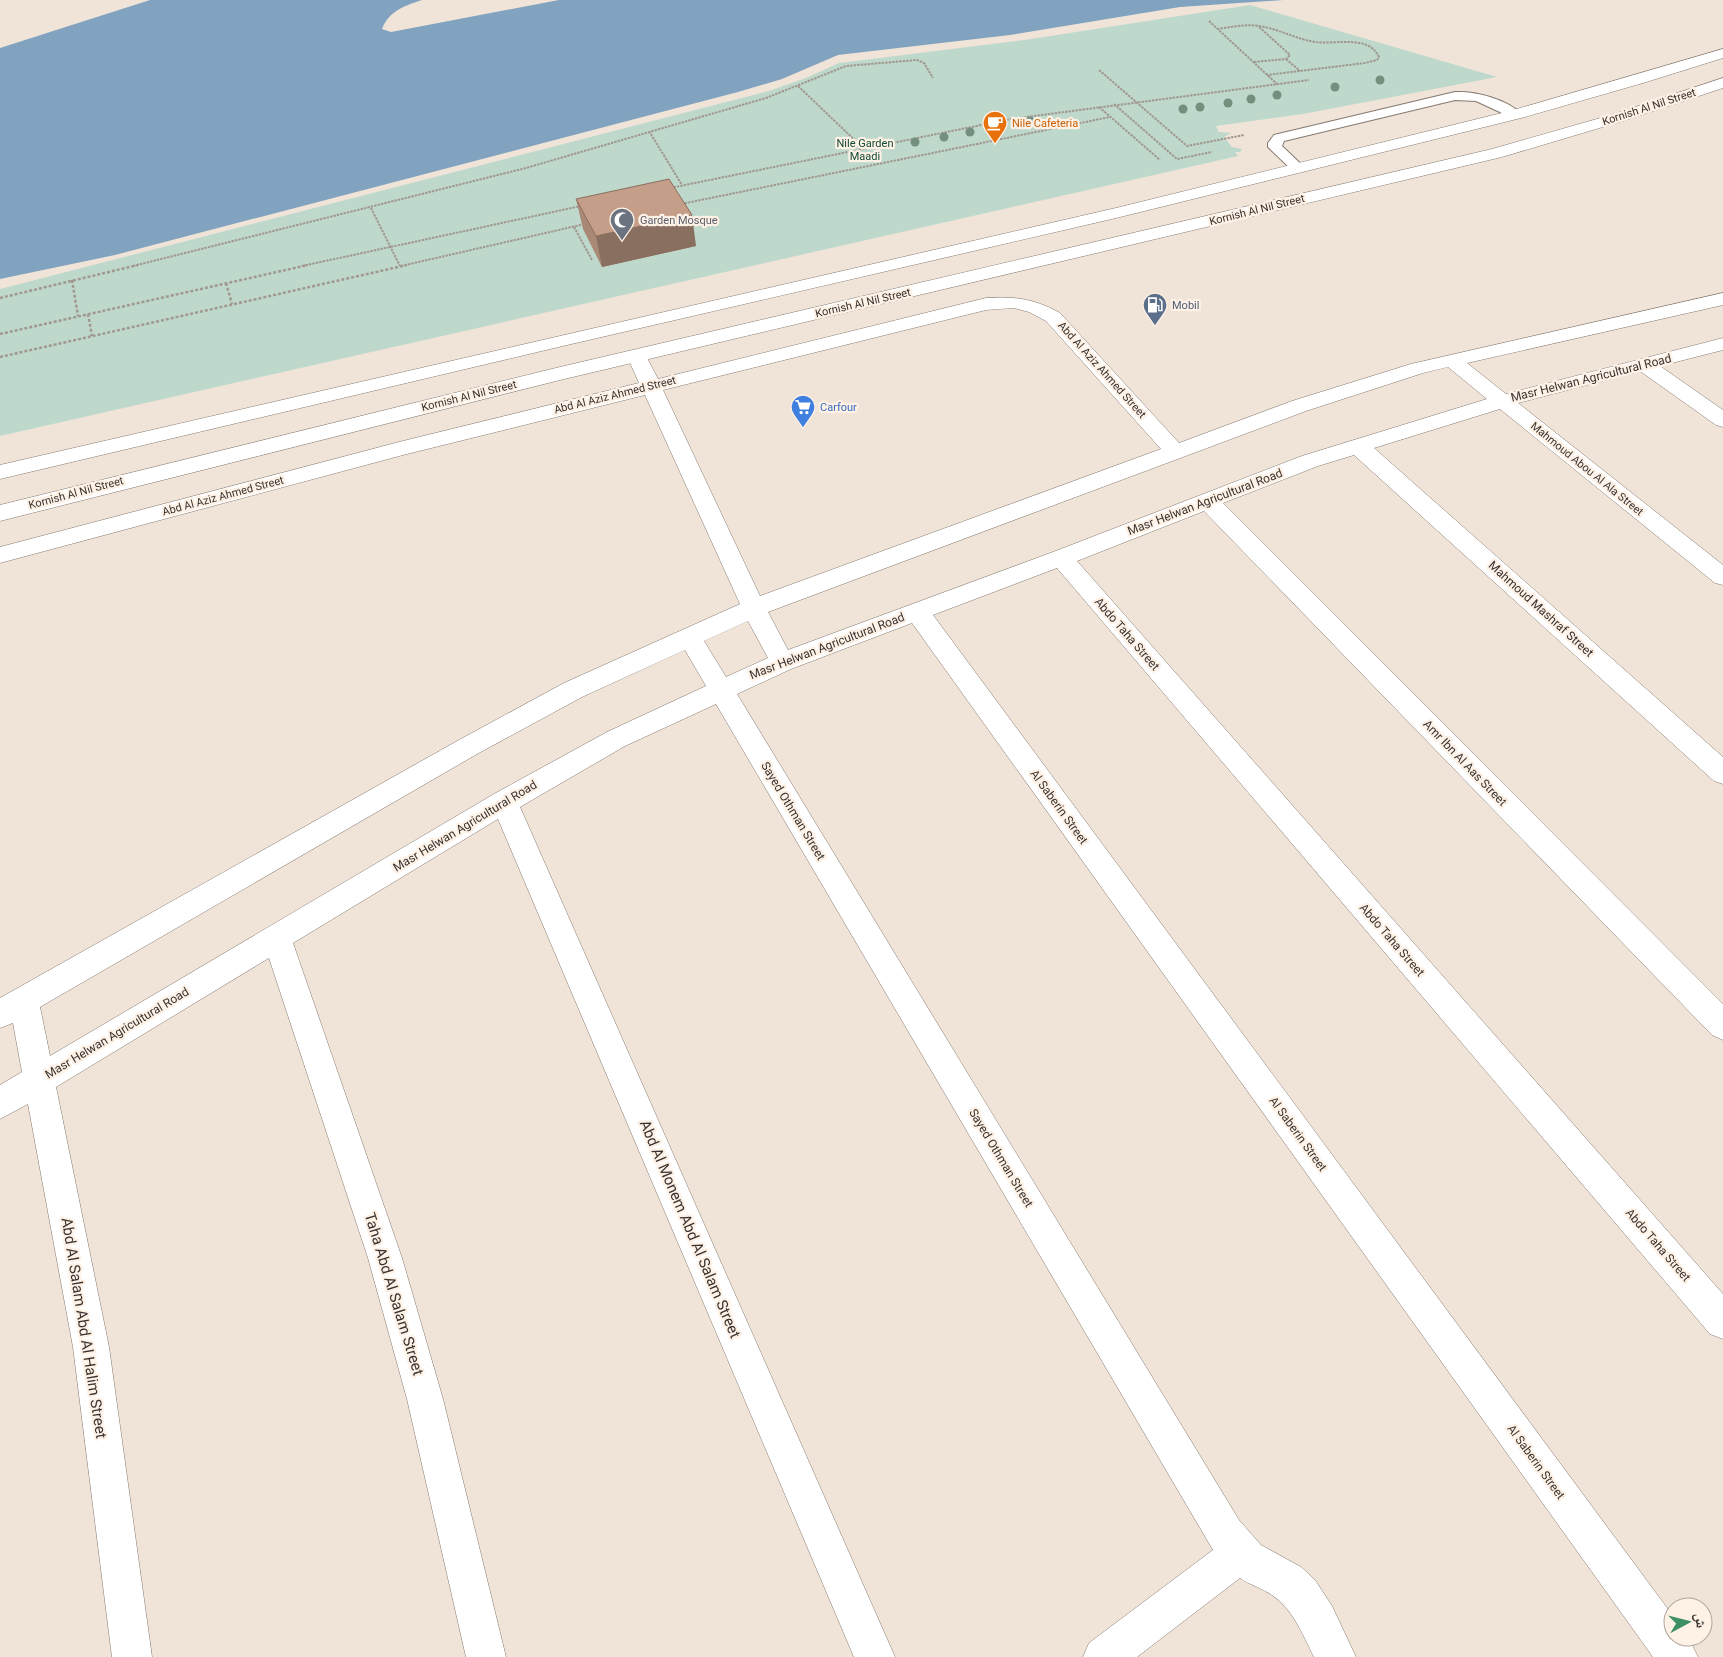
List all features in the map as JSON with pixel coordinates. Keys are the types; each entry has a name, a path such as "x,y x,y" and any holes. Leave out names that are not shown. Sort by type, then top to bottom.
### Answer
{"main road":[{"path":"0,472 1116,213 1515,114 1638,80 1723,53"},
{"name":"Kornish Al Nil Street","path":"0,513 139,477 581,369 1496,152 1617,118 1723,83"},
{"path":"12,1008 468,747 573,690 754,608 1299,406 1418,368 1723,300"},
{"name":"Abd Al Aziz Ahmed Street","path":"0,555 403,448 986,304 1012,302 1034,305 1053,317 1176,452"},
{"path":"568,339 581,369"},
{"name":"Masr Helwan Agricultural Road","path":"0,1103 504,802 616,739 720,689 782,662 1061,558 1310,461 1502,401 1723,344"},
{"path":"637,356 754,608 782,662"},
{"name":"Mahmoud Abou Al Ala Street","path":"1452,361 1723,577"},
{"path":"1644,364 1723,420"},
{"name":"Mahmoud Mashraf Street","path":"1358,446 1723,773"},
{"name":"Amr Ibn Al Aas Street","path":"1208,501 1723,1025"},
{"name":"Abdo Taha Street","path":"1061,558 1723,1321"},
{"name":"Al Saberin Street","path":"917,612 1678,1657"},
{"name":"Sayed Othman Street","path":"689,636 1215,1517 1240,1554 1264,1570 1284,1579 1294,1587 1303,1598 1336,1657"},
{"name":"Abd Al Monem Abd Al Salam Street","path":"504,802 875,1657"},
{"name":"Taha Abd Al Salam Street","path":"277,939 385,1258 425,1399 486,1657"},
{"name":"Abd Al Salam Abd Al Halim Street","path":"12,1008 40,1079 90,1347 132,1657"},
{"path":"1103,1657 1240,1554"}],"lane":[{"path":"1298,168 1277,150 1274,143 1279,138 1455,96 1469,95 1484,98 1515,114"}],"path":[{"path":"1210,21 1277,84"},
{"path":"1217,29 1257,25 1316,42 1362,43 1375,49 1379,57 1376,60 1365,63 1267,75"},
{"path":"1254,62 1290,57 1257,25"},
{"path":"1286,59 1300,71"},
{"path":"0,298 371,208 526,168 766,98 846,66 913,60 923,62 933,78"},
{"path":"1099,70 1187,146 1262,132 1274,143"},
{"path":"664,189 1012,119 1114,104 1309,80"},
{"path":"798,86 863,148"},
{"path":"1114,104 1177,159 1212,152"},
{"path":"1099,106 1160,160"},
{"path":"675,205 1110,117"},
{"path":"650,131 682,185"},
{"path":"0,334 390,246 582,206"},
{"path":"371,208 400,266"},
{"path":"0,357 593,223"},
{"path":"574,227 592,260"},
{"path":"72,280 78,316"},
{"path":"226,283 232,304"},
{"path":"88,314 92,336"}],"green space":[{"name":"Nile Garden Maadi","path":"1250,5 1497,77 1303,114 1216,126 1219,132 1231,133 1224,137 1232,147 1242,149 1240,152 1235,152 1238,156 0,436 0,289 769,91 806,78 839,63 1031,39"}],"water":[{"path":"150,0 422,0 393,13 382,29 391,32 559,0 1283,0 1180,7 1010,35 838,55 782,79 738,92 115,255 0,279 0,48"}],"building":[{"path":"669,179 692,215 596,236 576,199"}],"place":[{"name":"Nile Cafeteria","path":"995,144"},
{"name":"Garden Mosque","path":"622,241"},
{"name":"Mobil","path":"1155,326"},
{"name":"Carfour","path":"803,428"}]}
